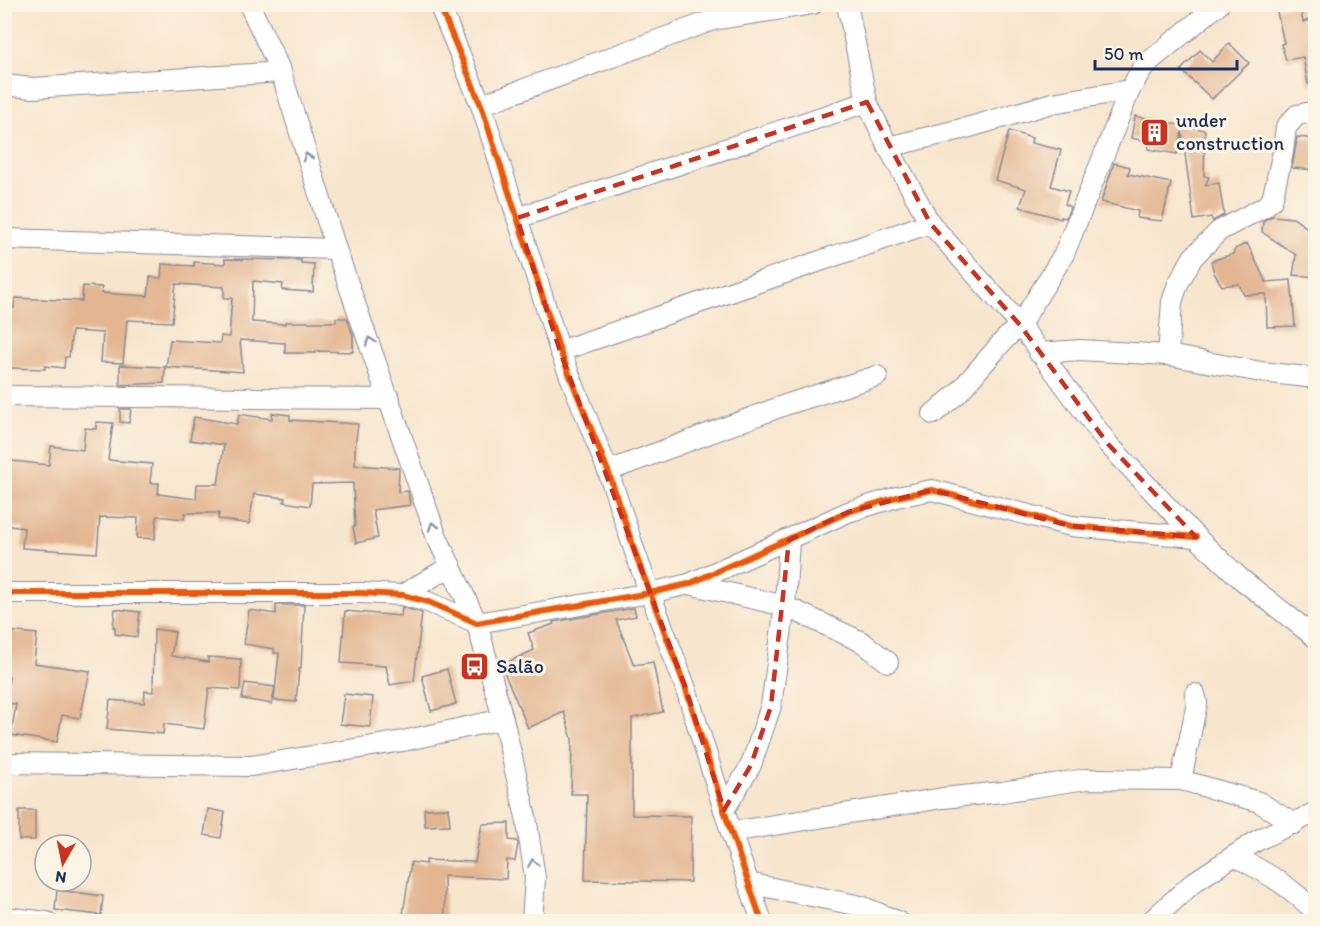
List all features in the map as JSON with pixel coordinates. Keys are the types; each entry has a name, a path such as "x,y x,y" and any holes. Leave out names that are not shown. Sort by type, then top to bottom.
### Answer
{"street":[{"path":"249,4 281,72 336,249 436,535 477,623 526,817 535,878 532,921"},
{"path":"439,4 481,105 560,351 608,471 686,689 762,921"},
{"path":"481,105 713,20 813,4"},
{"path":"847,4 867,102 888,147 930,223 1020,326 1108,444 1196,537 1241,579 1316,638"},
{"path":"933,414 958,393 1005,339 1020,326 1064,254 1130,90 1141,70 1219,4"},
{"path":"4,86 33,88 281,72"},
{"path":"888,147 970,127 1052,103 1130,90"},
{"path":"517,218 867,102"},
{"path":"1168,355 1172,302 1178,284 1193,257 1219,231 1264,207 1272,200 1286,127 1297,115 1316,111"},
{"path":"560,351 930,223"},
{"path":"4,239 336,249"},
{"path":"1039,353 1080,350 1168,355 1261,372 1316,378"},
{"path":"608,471 788,404 877,376"},
{"path":"4,396 390,399"},
{"path":"4,593 402,595 428,602 477,623 689,584 848,512 897,497 932,490 1071,526 1196,537"},
{"path":"724,810 752,765 771,706 785,606 789,540"},
{"path":"402,595 451,566"},
{"path":"689,584 785,606 862,642 888,662"},
{"path":"1180,780 1197,703 1195,694"},
{"path":"4,763 251,765 404,741 503,719"},
{"path":"731,832 943,798 1002,792 1086,779 1180,780 1259,802 1294,824"},
{"path":"1150,921 1194,882 1258,840 1316,812"},
{"path":"1234,856 1269,873 1305,901 1316,913"},
{"path":"748,883 861,906 899,921"},
{"path":"4,917 46,921"}],"highlighted area":[{"path":"867,102 930,223 1020,325 1108,444 1196,537 1071,526 932,490 848,512 789,540 771,706 751,765 724,810 686,689 560,351 517,218"}],"building":[{"path":"1299,4 1303,22 1316,18 1316,83 1308,84 1303,57 1286,60 1281,44 1284,43 1276,8"},
{"path":"1229,43 1249,63 1212,99 1181,70 1200,50 1212,62"},
{"path":"1135,116 1205,130 1204,176 1209,177 1205,185 1219,183 1224,215 1213,221 1211,217 1194,220 1182,132 1177,154 1148,149 1149,142 1131,138"},
{"path":"1009,131 1032,138 1031,143 1061,150 1051,186 1069,191 1065,204 1070,207 1066,218 1061,217 1061,219 1020,207 1026,189 995,180"},
{"path":"1297,137 1316,139 1316,170 1292,168"},
{"path":"1114,163 1130,167 1128,174 1171,183 1162,221 1137,218 1138,211 1101,202"},
{"path":"1272,216 1293,218 1316,234 1316,277 1293,275 1296,255 1262,232 1263,221"},
{"path":"1247,243 1266,282 1291,280 1295,326 1267,327 1266,294 1244,295 1239,284 1222,286 1214,273 1211,261 1233,254 1235,249"},
{"path":"225,259 301,260 301,263 314,264 313,292 282,290 283,284 253,281 252,322 285,324 285,322 336,322 336,318 347,318 353,335 353,352 285,353 285,343 240,340 243,372 166,367 170,340 220,343 221,336 229,337 232,298 224,298 224,287 176,284 172,322 127,320 123,363 101,362 103,333 72,331 69,357 65,357 64,368 45,366 45,369 4,368 4,307 14,308 15,298 82,301 83,286 102,287 101,293 148,296 150,277 161,278 162,264 194,266 194,262 225,264"},
{"path":"120,365 165,367 164,383 120,385"},
{"path":"120,409 131,409 129,423 120,422"},
{"path":"272,413 290,415 290,420 358,424 355,465 399,468 398,492 408,491 410,505 373,510 378,538 356,543 353,527 355,527 353,483 312,484 310,506 284,502 285,498 254,494 249,524 218,519 219,513 185,513 184,519 157,516 155,539 137,538 138,518 100,517 97,553 22,548 24,528 4,525 4,460 49,465 51,446 83,450 85,428 96,429 96,422 113,423 108,460 152,464 150,483 159,483 158,494 196,499 197,484 218,484 224,445 190,440 194,417 237,424 239,414 272,419"},
{"path":"276,605 304,605 301,669 299,669 296,702 274,700 279,653 274,653 274,649 244,644 249,610 276,614"},
{"path":"402,607 422,613 414,681 390,685 386,666 341,663 345,611 401,616"},
{"path":"634,608 636,616 616,620 634,665 653,662 663,712 632,718 632,815 691,816 690,882 585,880 587,794 571,794 572,739 564,712 528,728 501,665 534,650 528,633 554,624 553,622"},
{"path":"115,609 140,612 137,637 115,634 115,627 113,627"},
{"path":"154,629 175,632 171,656 208,662 208,657 241,659 240,690 209,688 204,729 164,724 163,734 107,729 110,700 144,703 145,691 153,692"},
{"path":"8,631 37,634 34,663 90,671 80,718 62,715 57,742 11,735 16,704 6,703 9,676 4,675 4,662"},
{"path":"447,669 456,704 431,711 422,676"},
{"path":"245,683 275,687 272,704 242,699"},
{"path":"344,694 373,697 370,727 340,724"},
{"path":"448,808 450,825 425,826 424,809"},
{"path":"208,809 225,812 221,838 204,835"},
{"path":"19,810 35,810 33,840 19,840"},
{"path":"509,823 509,840 517,841 518,844 515,861 507,860 506,879 444,876 445,921 402,921 411,862 426,864 426,860 475,862 482,824"},
{"path":"57,893 103,896 101,915 55,910"}],"cycle path":[{"path":"439,4 481,105 560,351 608,471 637,558 686,689 762,922"},
{"path":"4,593 402,595 428,602 477,623 689,584 848,512 897,497 932,490 1071,526 1196,537"}],"place":[{"name":"under construction","path":"1155,132"},
{"name":"Salão","path":"475,666"}]}
